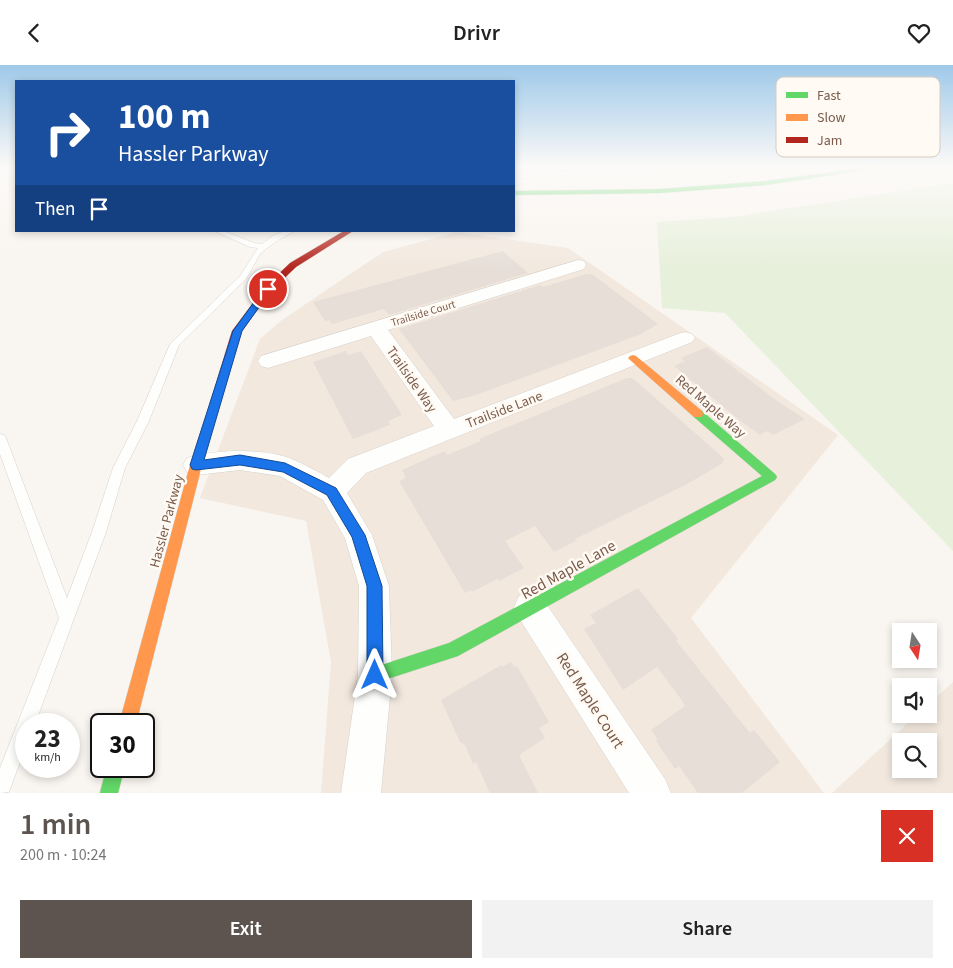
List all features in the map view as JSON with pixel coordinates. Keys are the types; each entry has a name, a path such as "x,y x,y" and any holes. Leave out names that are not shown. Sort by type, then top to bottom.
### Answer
{"street":[{"name":"Hassler Parkway","path":"130,713 196,465 237,331 268,289 293,265 348,232"},
{"name":"Trailside Court","path":"268,361 578,265"},
{"name":"Trailside Way","path":"376,328 449,430"},
{"name":"Trailside Lane","path":"332,492 357,466 685,338"},
{"name":"Red Maple Way","path":"633,358 770,477"},
{"path":"196,465 240,460 285,467 332,492 358,535 374,586 375,675 361,793"},
{"name":"Red Maple Lane","path":"375,675 452,650 770,477"},
{"name":"Red Maple Court","path":"530,607 651,793"},
{"path":"109,793 113,778"}],"lane":[{"path":"220,232 253,245 264,246"},
{"path":"30,713 67,619 119,468 143,421 175,344 242,277 257,253 264,246 277,237 290,232"},
{"path":"0,438 67,619"},
{"path":"0,792 15,753"}],"shaded area":[{"path":"457,232 568,248 838,435 691,618 824,793 321,793 331,662 306,521 200,498 260,339 282,320 383,252"},
{"path":"953,682 953,793 832,793 892,738 892,778 937,778 937,733 897,733 908,723 937,723 937,697"}],"green space":[{"path":"837,201 953,201 953,551 725,313 662,308 657,222 733,217"}],"building":[{"path":"503,251 528,273 389,315 384,309 332,324 330,320 325,321 313,302"},
{"path":"592,274 658,324 641,334 476,395 453,401 399,329 540,285 543,287"},
{"path":"707,347 777,401 805,419 773,435 767,431 760,435 742,422 674,366 685,361 681,358"},
{"path":"346,351 348,355 361,351 402,415 388,421 390,425 353,439 313,362"},
{"path":"627,378 632,378 637,382 719,454 725,460 721,462 723,463 687,484 575,539 576,541 554,552 535,526 505,541 524,568 499,581 497,579 472,592 471,590 465,593 399,481 406,478 402,470 445,451 447,455 481,441 479,439"},
{"path":"638,588 678,639 676,641 750,733 754,730 780,762 742,793 698,793 679,766 675,769 656,741 658,740 651,730 685,706 681,699 657,667 623,690 584,629 596,623 590,615"},
{"path":"511,662 515,667 517,666 549,722 539,728 545,738 519,755 538,793 490,793 476,762 473,764 465,745 460,742 441,700 501,665 502,667"}],"traffic: fast":[{"path":"375,675 452,650 771,477 698,414"},
{"path":"109,793 113,778"}],"traffic: slow":[{"path":"633,358 698,414"},
{"path":"130,713 196,465 215,403"}],"traffic: jam":[{"path":"215,403 237,331 268,289 293,265 348,232"}],"route":[{"path":"268,289 237,331 220,381 196,465 240,460 285,467 332,492 358,535 374,586 375,675"}]}
